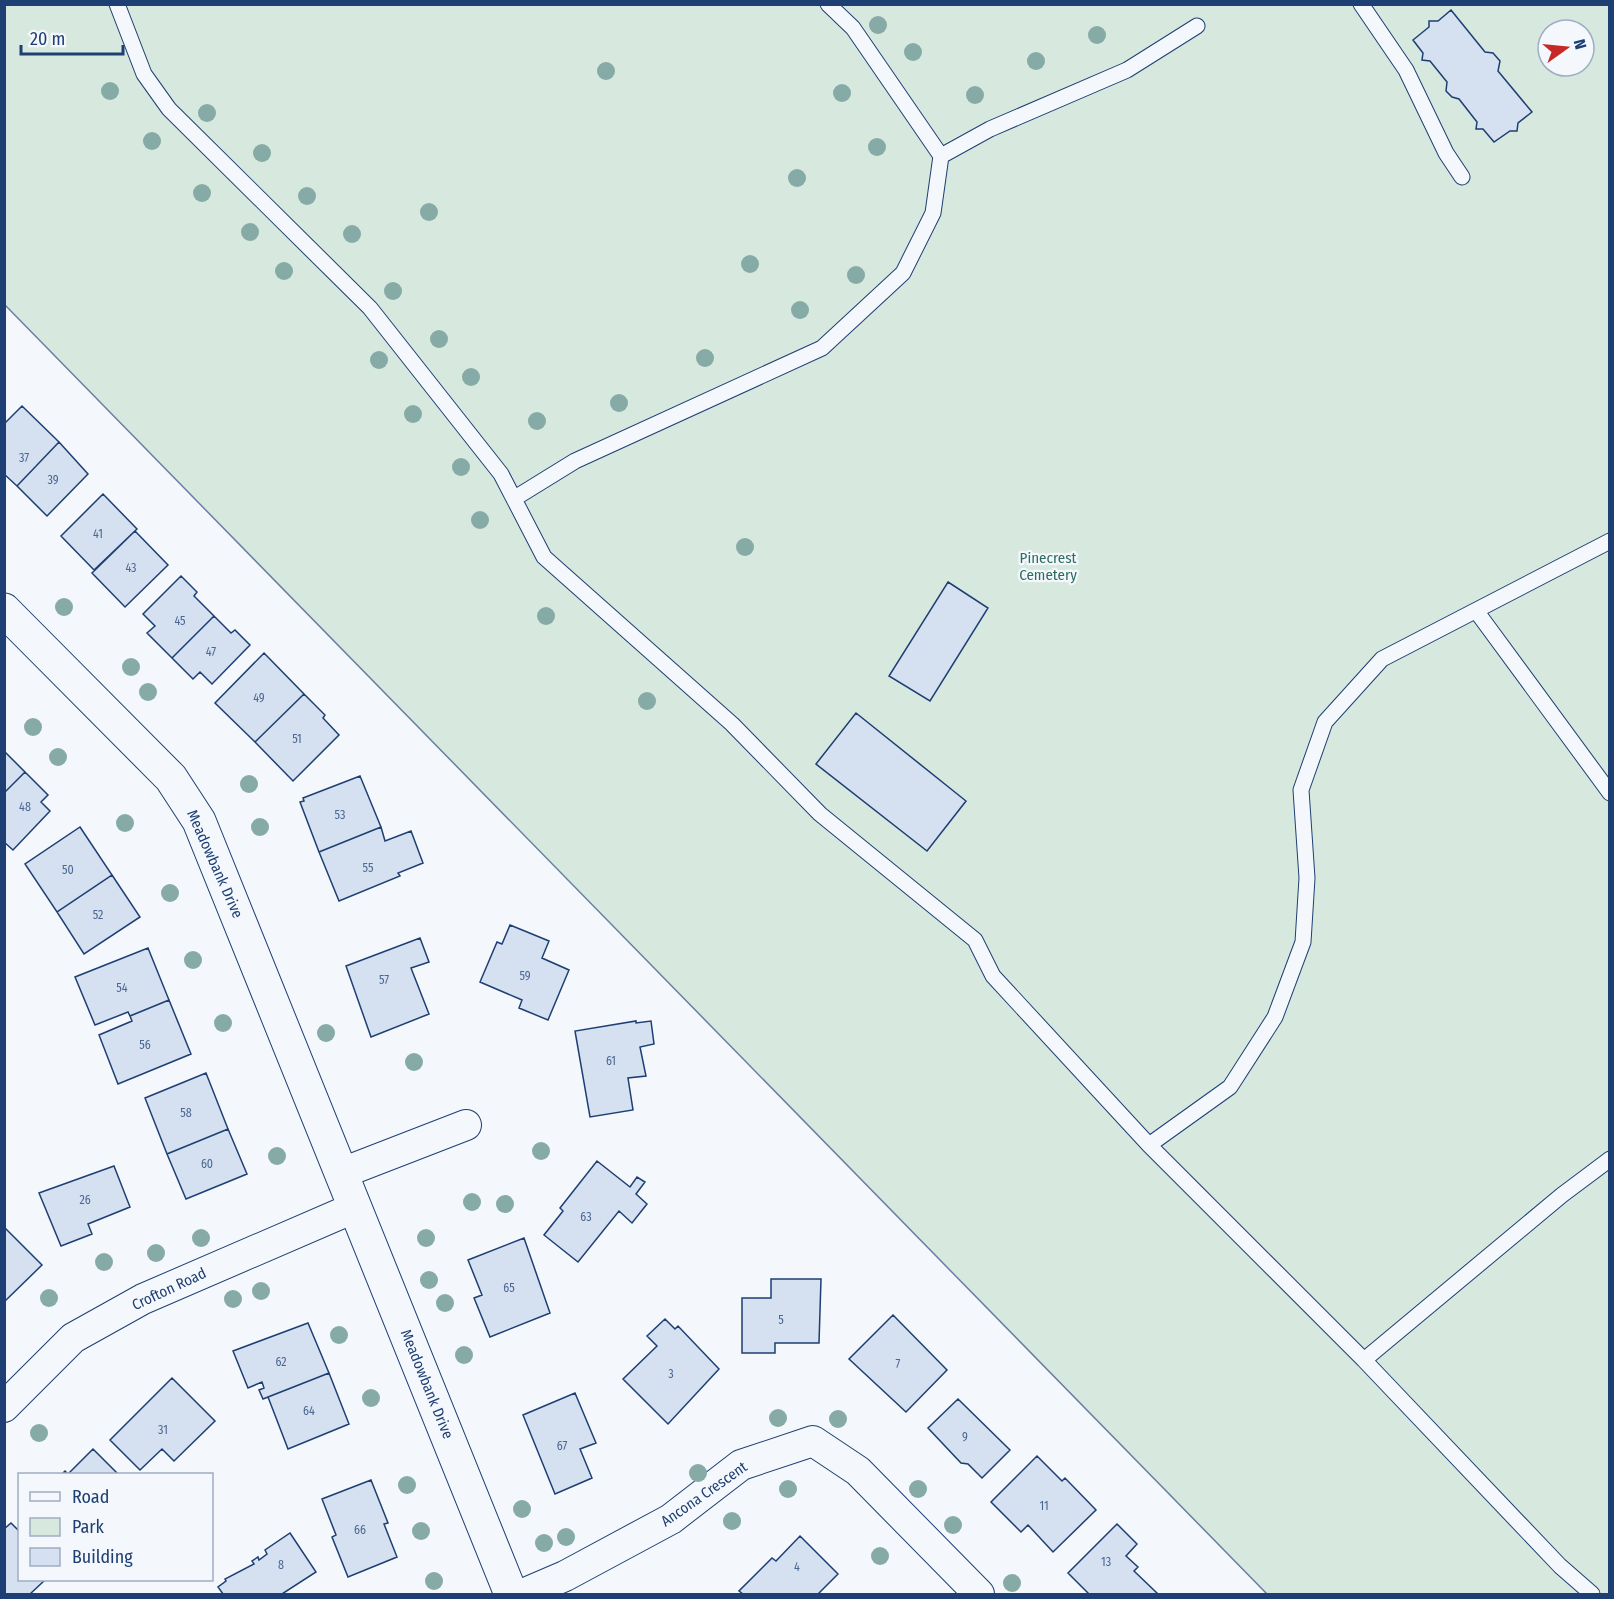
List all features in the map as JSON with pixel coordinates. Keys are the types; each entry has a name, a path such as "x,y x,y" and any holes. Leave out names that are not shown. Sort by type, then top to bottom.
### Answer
{"street":[{"name":"Meadowbank Drive","path":"4,610 171,778 199,821 511,1594"},
{"path":"342,1173 466,1125"},
{"name":"Crofton Road","path":"4,1407 74,1338 142,1299 356,1207"},
{"name":"Ancona Crescent","path":"523,1594 565,1576 671,1520 741,1465 813,1440 858,1471 979,1594"}],"lane":[{"path":"117,4 144,74 169,109 370,308 501,474 544,557 732,724 820,814 975,940 993,976 1149,1145 1364,1360 1560,1566 1592,1594"},
{"path":"515,498 575,461 822,348 903,273 933,213 941,156 853,28 828,4"},
{"path":"1361,4 1406,70 1446,153 1462,177"},
{"path":"941,156 990,129 1127,70 1197,26"},
{"path":"1149,1145 1230,1087 1275,1017 1303,942 1307,878 1301,790 1325,722 1382,659 1477,612 1610,541"},
{"path":"1477,612 1610,793"},
{"path":"1364,1360 1562,1195 1610,1159"}],"green space":[{"name":"Pinecrest Cemetery","path":"4,5 1609,5 1609,1594 1267,1594 5,305"}],"building":[{"path":"1451,10 1485,52 1493,53 1500,61 1498,71 1532,112 1518,123 1517,131 1510,131 1494,142 1483,129 1476,129 1477,122 1459,99 1452,97 1446,91 1447,82 1430,61 1422,60 1423,53 1413,40 1429,27 1429,21 1438,21"},
{"path":"22,406 59,442 17,486 4,474 4,424"},
{"path":"59,442 88,474 47,516 17,486"},
{"path":"103,494 137,529 94,570 61,536"},
{"path":"135,531 168,565 125,607 92,573"},
{"path":"181,576 197,592 194,596 214,616 172,658 147,633 155,626 143,614"},
{"path":"948,582 988,608 930,701 889,676"},
{"path":"214,616 231,633 235,630 250,645 212,684 200,672 193,679 172,658"},
{"path":"264,653 304,694 255,742 215,703"},
{"path":"304,694 325,715 323,718 339,735 293,781 255,742"},
{"path":"856,713 966,801 927,851 816,764"},
{"path":"4,751 25,772 4,793"},
{"path":"25,772 48,795 41,802 50,811 13,850 4,842 4,793"},
{"path":"360,776 381,827 319,852 300,802 304,801 303,798"},
{"path":"80,827 112,875 57,912 25,864"},
{"path":"381,827 385,841 411,831 423,863 398,873 400,876 339,901 319,852"},
{"path":"112,875 140,917 84,954 57,912"},
{"path":"510,925 549,941 542,958 569,970 548,1020 519,1008 522,1000 480,982 497,942 502,944"},
{"path":"420,938 429,962 411,968 429,1014 371,1037 346,966"},
{"path":"148,948 169,1000 130,1016 128,1012 95,1025 75,977"},
{"path":"169,1000 191,1054 118,1084 99,1035 132,1021 130,1016"},
{"path":"636,1021 636,1023 651,1021 654,1044 640,1047 646,1076 628,1078 633,1110 590,1117 575,1031"},
{"path":"206,1073 228,1129 167,1154 145,1098"},
{"path":"228,1129 247,1174 186,1199 167,1154"},
{"path":"597,1161 630,1187 637,1177 645,1182 636,1194 647,1204 632,1223 619,1211 578,1262 544,1235 563,1211 560,1208"},
{"path":"114,1166 130,1207 88,1224 92,1234 61,1246 39,1193"},
{"path":"6,1229 42,1265 4,1302 4,1230"},
{"path":"524,1238 550,1313 490,1337 474,1298 482,1295 468,1260"},
{"path":"771,1279 821,1279 819,1343 775,1343 775,1353 742,1353 742,1298 771,1298"},
{"path":"893,1315 947,1370 906,1412 849,1359"},
{"path":"665,1319 675,1329 678,1326 719,1369 668,1424 623,1379 657,1346 647,1336"},
{"path":"308,1323 329,1373 263,1399 259,1390 264,1388 262,1382 248,1388 233,1351"},
{"path":"329,1373 349,1424 288,1449 268,1397"},
{"path":"172,1378 215,1421 174,1461 162,1449 140,1470 110,1440"},
{"path":"575,1393 596,1443 580,1449 592,1478 555,1494 523,1415"},
{"path":"958,1399 1010,1450 982,1478 968,1464 961,1463 928,1428"},
{"path":"93,1449 117,1473 69,1473"},
{"path":"1037,1456 1062,1481 1065,1478 1096,1510 1053,1552 1028,1525 1021,1532 991,1502"},
{"path":"371,1480 388,1523 384,1524 397,1557 348,1577 332,1537 336,1535 322,1499"},
{"path":"11,1523 18,1530 18,1581 44,1581 30,1594 4,1594 4,1529"},
{"path":"1117,1524 1137,1544 1126,1556 1138,1567 1134,1571 1158,1594 1089,1594 1068,1573"},
{"path":"290,1533 316,1572 282,1594 223,1594 218,1587 226,1581 225,1579 254,1564 252,1561 258,1557 259,1560 267,1554 265,1550"},
{"path":"800,1536 838,1574 818,1594 743,1594 739,1591 772,1558 776,1561"}]}
